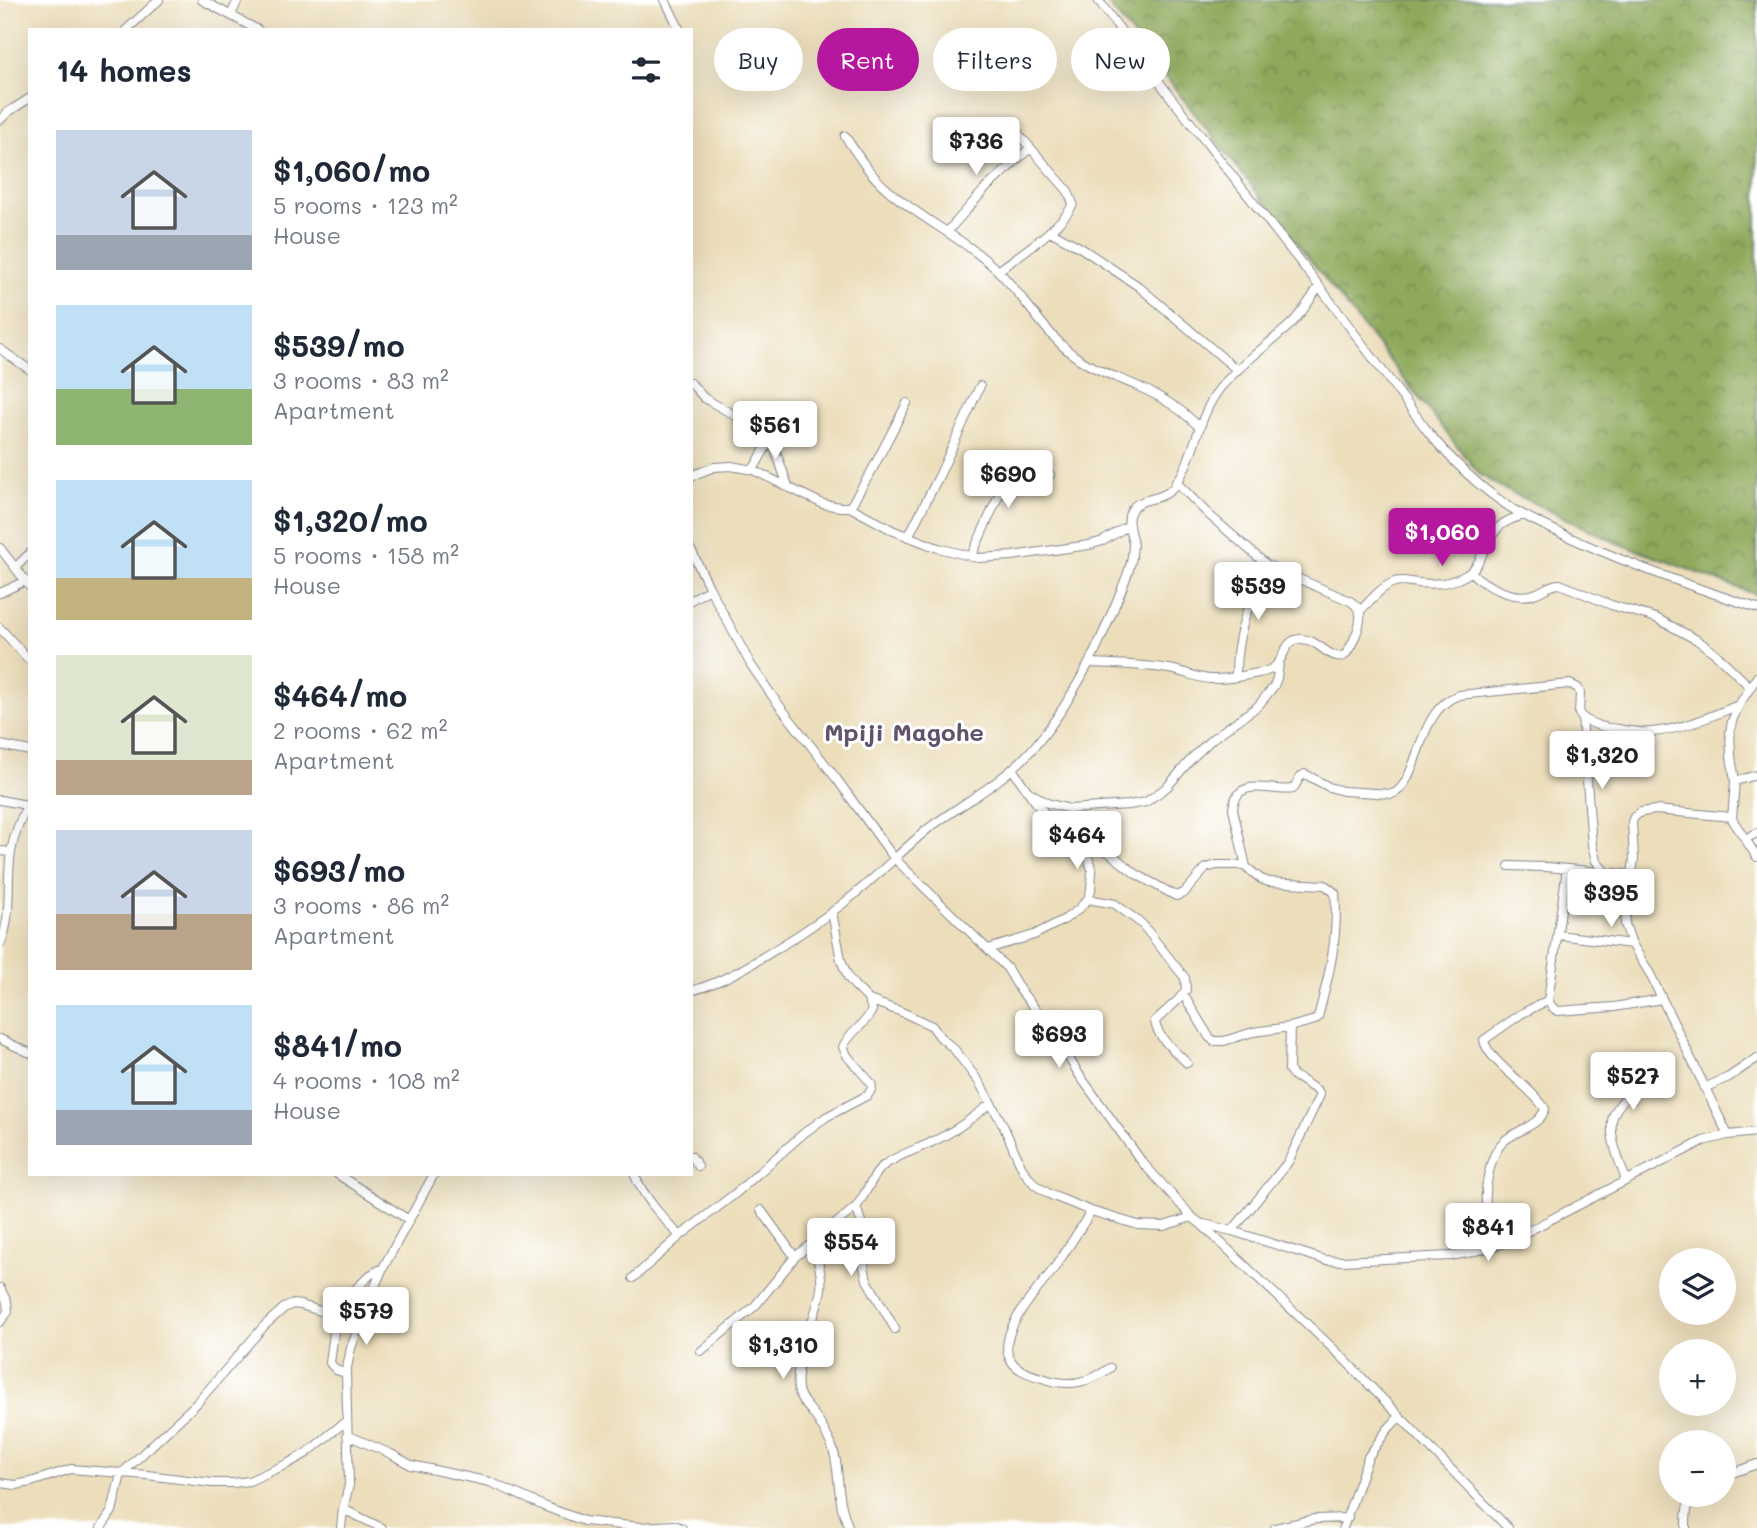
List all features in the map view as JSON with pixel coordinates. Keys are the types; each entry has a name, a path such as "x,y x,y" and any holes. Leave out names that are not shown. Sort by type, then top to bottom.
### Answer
{"street":[{"path":"128,28 159,0"},
{"path":"202,0 254,28"},
{"path":"231,15 238,0"},
{"path":"666,0 679,28"},
{"path":"1098,0 1442,449 1472,478 1522,515 1575,540 1629,563 1757,608"},
{"path":"0,120 28,99"},
{"path":"998,271 1050,231 1071,210 1073,204 1068,191 1014,129"},
{"path":"845,136 865,167 888,191 971,247 1022,296 1075,356 1089,366 1139,386 1172,405 1199,427"},
{"path":"947,232 985,189 1030,148"},
{"path":"1050,231 1138,286 1237,370"},
{"path":"693,990 738,972 832,912 945,816 1023,759 1050,727 1089,663 1116,603 1132,561 1129,515 1136,505 1171,490 1187,460 1209,404 1237,370 1291,324 1319,286"},
{"path":"0,349 28,369"},
{"path":"693,385 704,398 771,438 788,486"},
{"path":"908,537 980,386"},
{"path":"850,507 907,403"},
{"path":"753,470 771,438"},
{"path":"971,557 1012,466 1023,464 1050,475"},
{"path":"693,475 714,467 731,466 753,470 823,504 850,507 908,537 971,557 994,558 1089,545 1103,541 1129,525"},
{"path":"1026,790 1047,803 1070,809 1146,802 1167,787 1212,739 1258,706 1274,686 1283,653 1293,641 1312,641 1335,657 1344,656 1352,647 1361,618 1356,605 1267,565 1208,514 1177,482"},
{"path":"1360,611 1387,585 1394,582 1405,580 1437,584 1455,581 1471,572 1499,527 1522,515"},
{"path":"0,548 27,584 0,593"},
{"path":"693,554 751,666 763,683 894,858 1007,968 1142,1162 1192,1217 1334,1349 1502,1526"},
{"path":"16,567 28,555"},
{"path":"1236,677 1236,658 1243,620 1267,565"},
{"path":"1471,572 1481,582 1498,590 1527,596 1552,584 1560,584 1611,605 1656,618 1697,640 1724,660 1749,686"},
{"path":"693,599 710,589"},
{"path":"0,628 28,660"},
{"path":"1089,663 1165,668 1209,679 1262,673 1279,663"},
{"path":"1757,677 1739,705 1730,732 1735,781 1732,817 1757,857"},
{"path":"1246,867 1233,809 1234,799 1238,794 1257,787 1293,789 1305,774 1343,791 1392,794 1398,792 1407,778 1428,727 1439,708 1451,698 1570,684 1578,688 1580,693 1578,709 1582,718 1592,845 1596,861 1605,872"},
{"path":"1582,718 1607,728 1650,732 1684,726 1739,705"},
{"path":"0,745 28,751"},
{"path":"988,949 1034,935 1054,925 1079,909 1088,899 1091,890 1092,870 1089,860 1080,847 1039,807 1012,769"},
{"path":"1735,781 1757,775"},
{"path":"0,800 28,802 11,852 8,913 0,945"},
{"path":"1728,1135 1650,974 1632,944 1625,921 1633,875 1634,817 1641,811 1656,810 1732,817"},
{"path":"1745,839 1757,833"},
{"path":"1080,847 1107,850 1136,874 1176,896 1184,893 1206,868 1217,865 1246,867 1269,882 1325,886 1335,892 1334,944 1318,1017 1311,1022 1214,1041 1209,1038 1183,993"},
{"path":"0,851 11,852"},
{"path":"1509,866 1633,875"},
{"path":"1567,869 1548,1000 1552,1007 1558,1011 1614,1007 1662,999"},
{"path":"1088,899 1115,904 1142,924 1185,978 1183,993 1154,1025 1187,1063"},
{"path":"633,1278 804,1133 871,1091 871,1083 843,1047 873,1010 869,1000 848,977 841,960 832,912"},
{"path":"1558,935 1632,944"},
{"path":"869,1000 932,1026 966,1064 1003,1125 1018,1161 1035,1185 1051,1195 1091,1211 1138,1225 1164,1226 1192,1217"},
{"path":"1504,1243 1488,1216 1485,1202 1486,1181 1502,1144 1544,1115 1545,1109 1498,1061 1483,1040 1521,1014 1548,1000"},
{"path":"1232,1231 1288,1162 1320,1095 1289,1070 1290,1027"},
{"path":"0,1039 28,1052"},
{"path":"1704,1087 1729,1077 1757,1058"},
{"path":"1624,1060 1636,1083 1615,1112 1612,1128 1626,1180"},
{"path":"701,1351 755,1306 795,1257 856,1207 880,1168 951,1132 991,1103"},
{"path":"1201,1224 1325,1260 1451,1256 1504,1243 1703,1141 1757,1132"},
{"path":"693,1159 698,1166"},
{"path":"340,1176 409,1220"},
{"path":"341,1528 349,1485 347,1361 383,1268 433,1176"},
{"path":"635,1176 644,1195 680,1237"},
{"path":"856,1207 865,1233 864,1267 867,1280 895,1329"},
{"path":"761,1210 795,1257"},
{"path":"1091,1211 1022,1310 1007,1348 1014,1366 1028,1374 1062,1384 1097,1377 1110,1368"},
{"path":"825,1232 816,1247 822,1274 821,1288 802,1354 798,1392 823,1428 832,1447 841,1506 849,1528"},
{"path":"330,1314 370,1275 383,1268"},
{"path":"0,1288 7,1302 8,1312 0,1322"},
{"path":"1018,1299 1022,1310"},
{"path":"101,1528 112,1511 121,1474 197,1403 258,1332 293,1304 330,1314"},
{"path":"330,1314 334,1332 330,1363 335,1370 346,1373"},
{"path":"1343,1528 1368,1457 1400,1416"},
{"path":"0,1483 16,1485 71,1469 212,1483 248,1481 307,1453 346,1421"},
{"path":"347,1436 411,1465 489,1482 583,1521 640,1527 674,1525 682,1528"},
{"path":"1736,1472 1757,1464"},
{"path":"1686,1528 1688,1507"},
{"path":"343,1509 382,1528"},
{"path":"1275,1528 1315,1519 1348,1518"}],"green space":[{"path":"1105,0 1757,0 1757,595 1615,542 1504,489 1479,474 1170,82 1170,28 1127,28"}],"district":[{"name":"Mpiji Magohe","path":"904,731"}]}
